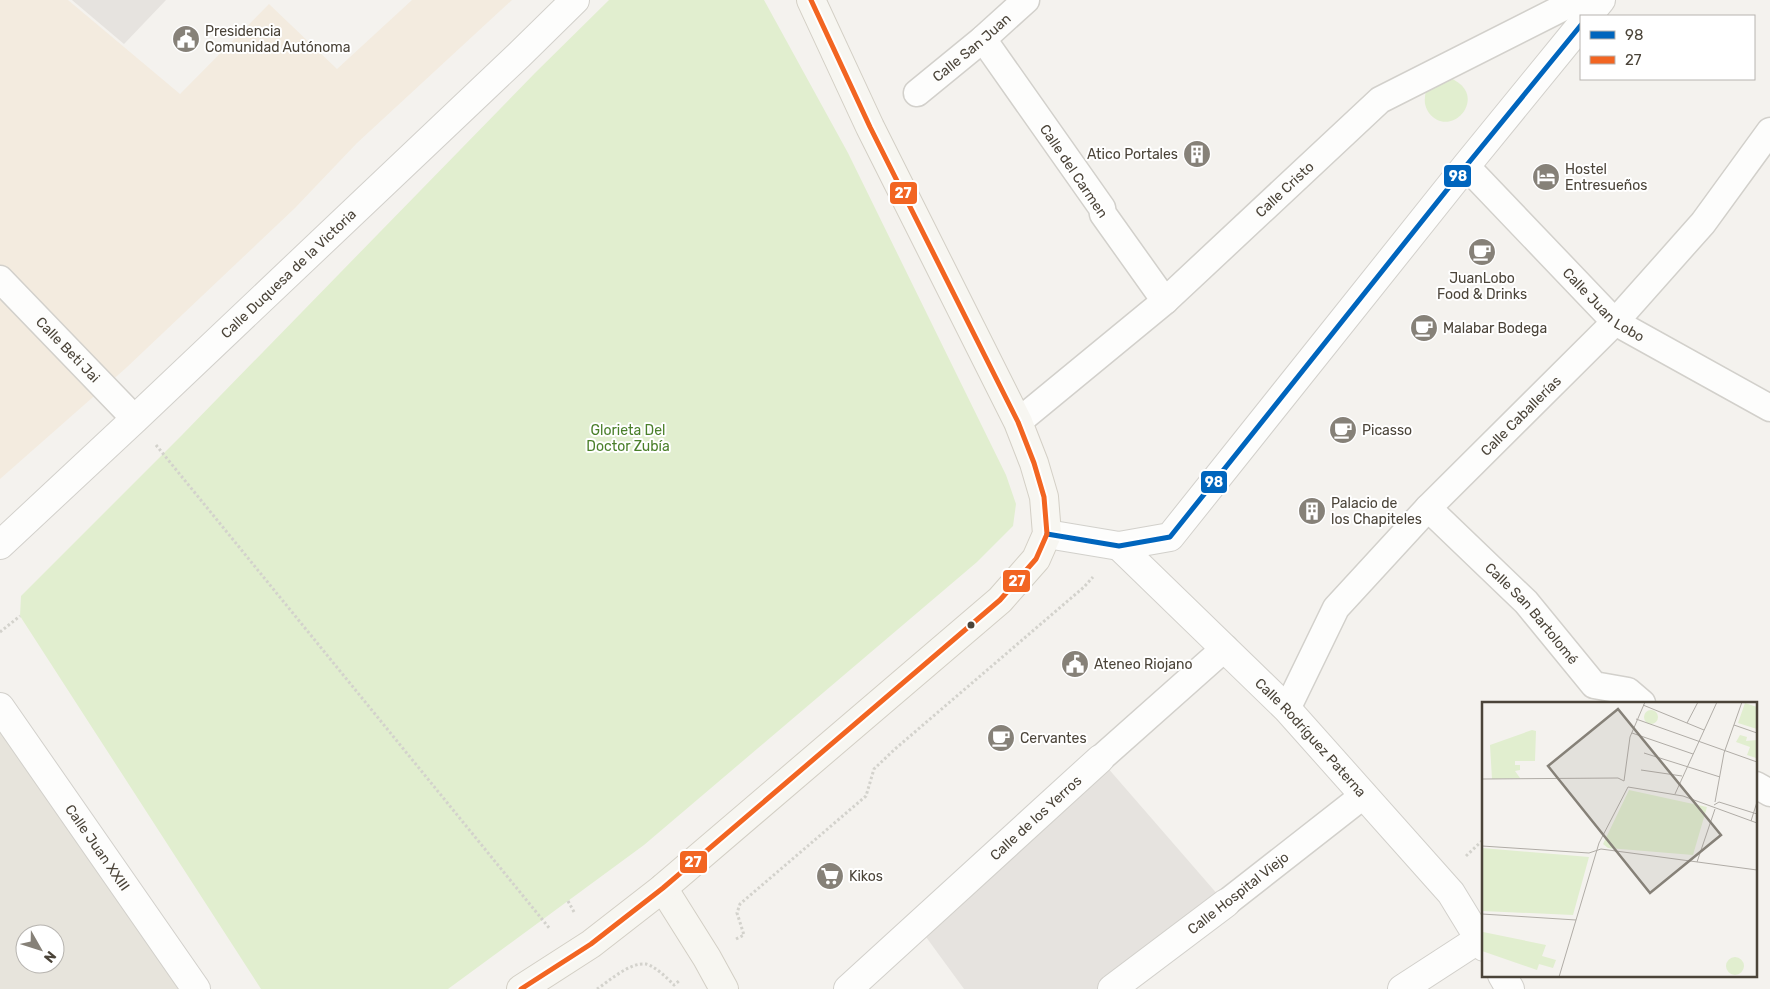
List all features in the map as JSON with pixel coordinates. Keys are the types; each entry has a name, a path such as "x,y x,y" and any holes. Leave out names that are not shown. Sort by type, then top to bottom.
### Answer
{"main road":[{"path":"521,989 591,944 663,888 1000,600 1036,559 1047,534 1044,497 1018,422 875,135 811,0"},
{"path":"663,888 724,989"}],"street":[{"name":"Calle Duquesa de la Victoria","path":"0,544 520,55 575,0"},
{"name":"Calle San Juan","path":"917,93 983,39 1026,0"},
{"name":"Calle Cristo","path":"1018,422 1165,301 1380,100 1578,0"},
{"path":"1589,15 1602,0"},
{"path":"1047,534 1119,546 1170,537 1580,26"},
{"name":"Calle del Carmen","path":"983,39 1165,301"},
{"name":"Calle Caballerías","path":"1287,709 1333,612 1428,508 1614,322 1703,223 1770,131"},
{"name":"Calle Juan Lobo","path":"1466,166 1614,322 1770,408"},
{"name":"Calle Beti Jai","path":"0,279 135,419"},
{"name":"Calle San Bartolomé","path":"1428,508 1526,602 1594,685 1628,691 1641,702"},
{"name":"Calle Rodríguez Paterna","path":"1119,546 1287,709 1451,893 1481,943"},
{"name":"Calle de los Yerros","path":"848,989 1100,759 1225,648"},
{"name":"Calle Juan XXIII","path":"0,707 196,989"},
{"path":"1758,786 1770,792"},
{"name":"Calle Hospital Viejo","path":"1112,989 1364,795"},
{"path":"1402,989 1481,943"},
{"path":"1503,976 1510,989"}],"path":[{"path":"135,419 551,930"},
{"path":"597,989 628,967 646,964 662,973 674,985 707,958 744,935 737,913 740,904 866,796 874,768 1084,587 1119,546"},
{"path":"0,632 20,616"}],"shaded area":[{"path":"0,0 68,0 180,94 269,4 337,69 412,0 512,0 357,143 295,208 126,368 0,479"},
{"path":"72,0 166,0 124,44"},
{"path":"0,728 180,989 0,989"},
{"path":"1100,759 1219,896 1112,989 964,989 918,926"}],"green space":[{"name":"Glorieta Del Doctor Zubía","path":"609,0 764,0 848,153 1006,475 1016,504 1013,526 977,562 644,845 448,989 261,989 20,616 21,596 182,435 535,73"},
{"path":"1450,78 1462,86 1467,95 1467,104 1463,112 1456,119 1447,122 1438,120 1429,113 1425,100 1426,91"}],"transit line":[{"name":"27","path":"521,989 591,944 663,888 1000,600 1036,559 1047,534 1044,497 1034,463 1018,422 870,127 811,0"},
{"name":"98","path":"1047,534 1119,546 1170,537 1580,26"}],"place":[{"name":"Presidencia Comunidad Autónoma","path":"186,39"},
{"name":"Atico Portales","path":"1197,154"},
{"name":"Hostel Entresueños","path":"1546,177"},
{"name":"JuanLobo Food & Drinks","path":"1482,252"},
{"name":"Malabar Bodega","path":"1424,328"},
{"name":"Picasso","path":"1343,430"},
{"name":"Palacio de los Chapiteles","path":"1312,511"},
{"name":"Ateneo Riojano","path":"1075,664"},
{"name":"Cervantes","path":"1001,738"},
{"name":"Kikos","path":"830,876"}]}
